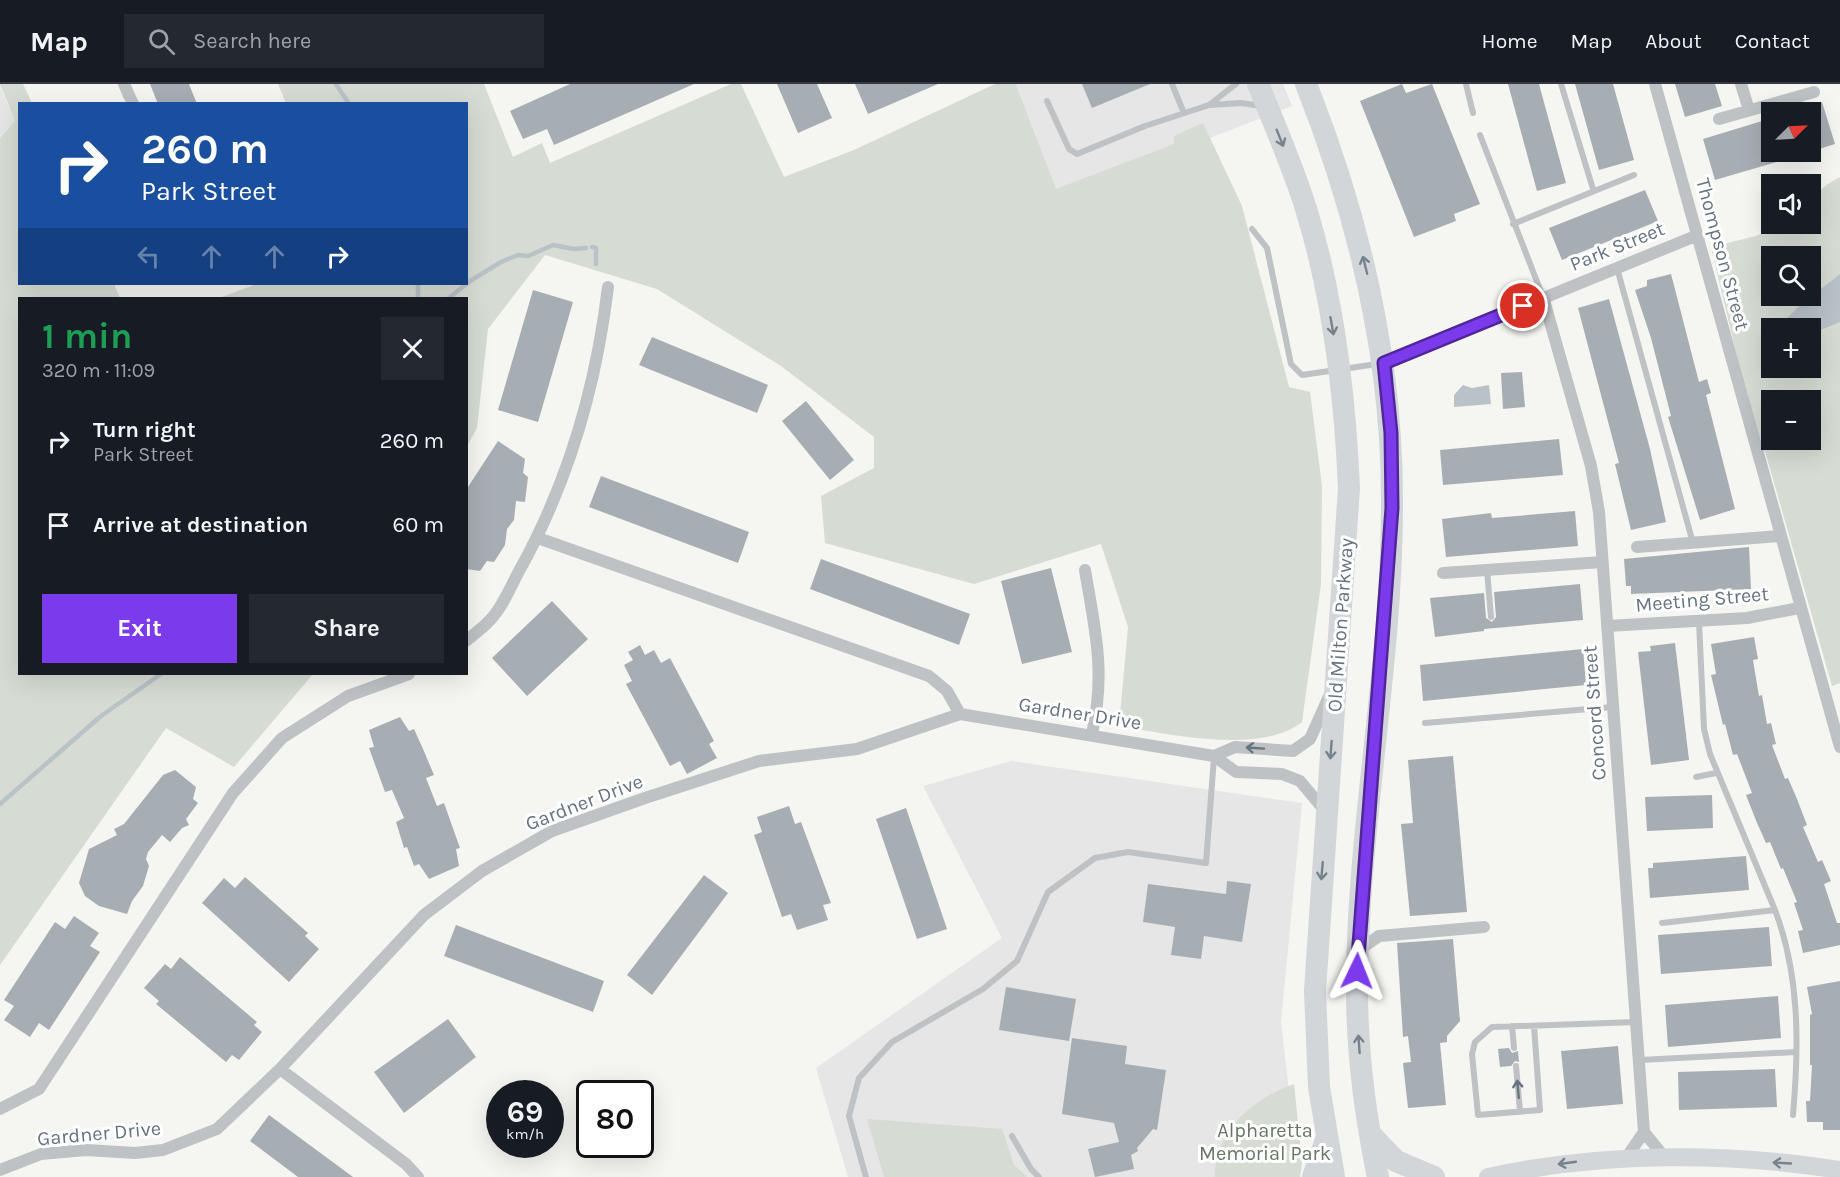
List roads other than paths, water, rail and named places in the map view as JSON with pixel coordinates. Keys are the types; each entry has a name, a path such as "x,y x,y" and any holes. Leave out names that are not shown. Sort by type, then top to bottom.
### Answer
{"highway":[{"name":"Old Milton Parkway","path":"1258,84 1307,212 1325,284 1340,371 1346,423 1349,488 1315,991 1316,1057 1334,1177"},
{"path":"1306,84 1349,203 1374,302 1384,363 1391,433 1392,508 1358,951 1359,1040 1369,1132 1378,1177"},
{"path":"1369,1132 1396,1161 1434,1177"},
{"path":"1313,1177 1327,1138"}],"main road":[{"path":"1488,1177 1552,1165 1626,1158 1801,1164 1840,1170"}],"street":[{"path":"124,84 132,102"},
{"name":"Thompson Street","path":"1655,84 1799,608 1840,747"},
{"path":"1741,84 1749,110"},
{"path":"1719,119 1814,92"},
{"name":"Park Street","path":"1384,363 1698,234"},
{"path":"468,639 492,618 538,538 570,458 591,388 601,343 608,287"},
{"name":"Concord Street","path":"1543,297 1591,466 1602,562 1644,1132"},
{"path":"1637,547 1780,536"},
{"path":"538,538 929,676 947,691 960,714"},
{"path":"1443,573 1602,562"},
{"path":"1085,570 1101,660 1098,711 1092,734"},
{"name":"Meeting Street","path":"1607,626 1747,618 1799,608"},
{"path":"0,1109 39,1089 233,793 282,738 348,696 406,675"},
{"name":"Gardner Drive","path":"1215,756 1235,747 1293,751 1310,739 1336,682"},
{"name":"Gardner Drive","path":"0,1170 41,1154 86,1150 135,1153 172,1147 217,1129 280,1069 424,915 482,871 552,831 759,761 857,749 960,714 1215,756 1236,772 1282,774 1300,781 1327,813"},
{"path":"1361,911 1379,936"},
{"path":"1358,951 1366,942 1379,936 1484,927"},
{"path":"280,1069 406,1164 418,1177"},
{"path":"1626,1158 1644,1132 1665,1158"}],"lane":[{"path":"1172,84 1184,113"},
{"path":"1209,105 1236,84"},
{"path":"1466,84 1473,113"},
{"path":"1561,84 1593,189"},
{"path":"1047,100 1069,149 1077,154 1145,126 1209,105 1241,103 1267,107"},
{"path":"1480,135 1543,297"},
{"path":"1513,224 1593,189 1634,175"},
{"path":"1252,229 1267,248 1291,364 1302,375 1384,363"},
{"path":"1617,267 1693,543"},
{"path":"1487,570 1491,617"},
{"path":"1699,622 1704,729 1716,773 1783,932 1793,977 1796,1052 1793,1115"},
{"path":"1425,723 1613,707"},
{"path":"866,1177 849,1116 859,1078 892,1042 983,989 1017,961 1048,892 1095,858 1128,852 1206,863 1215,756"},
{"path":"1696,777 1716,773"},
{"path":"1662,923 1775,910"},
{"path":"1534,1026 1540,1110 1478,1115 1473,1064 1475,1042 1482,1033 1492,1027 1637,1022"},
{"path":"1512,1026 1515,1048"},
{"path":"1640,1060 1796,1052"},
{"path":"1516,1066 1520,1112"},
{"path":"1012,1136 1031,1169 1039,1177"}],"waterway":[{"path":"336,84 348,102"},
{"path":"468,283 501,262 518,255 528,256 553,245 574,249 586,248"},
{"path":"592,247 596,248 596,264"},
{"path":"418,285 418,297"},
{"path":"450,297 465,285"},
{"path":"0,804 101,716 160,675"}],"park label":[{"name":"Alpharetta Memorial Park","path":"1265,1142"}]}
